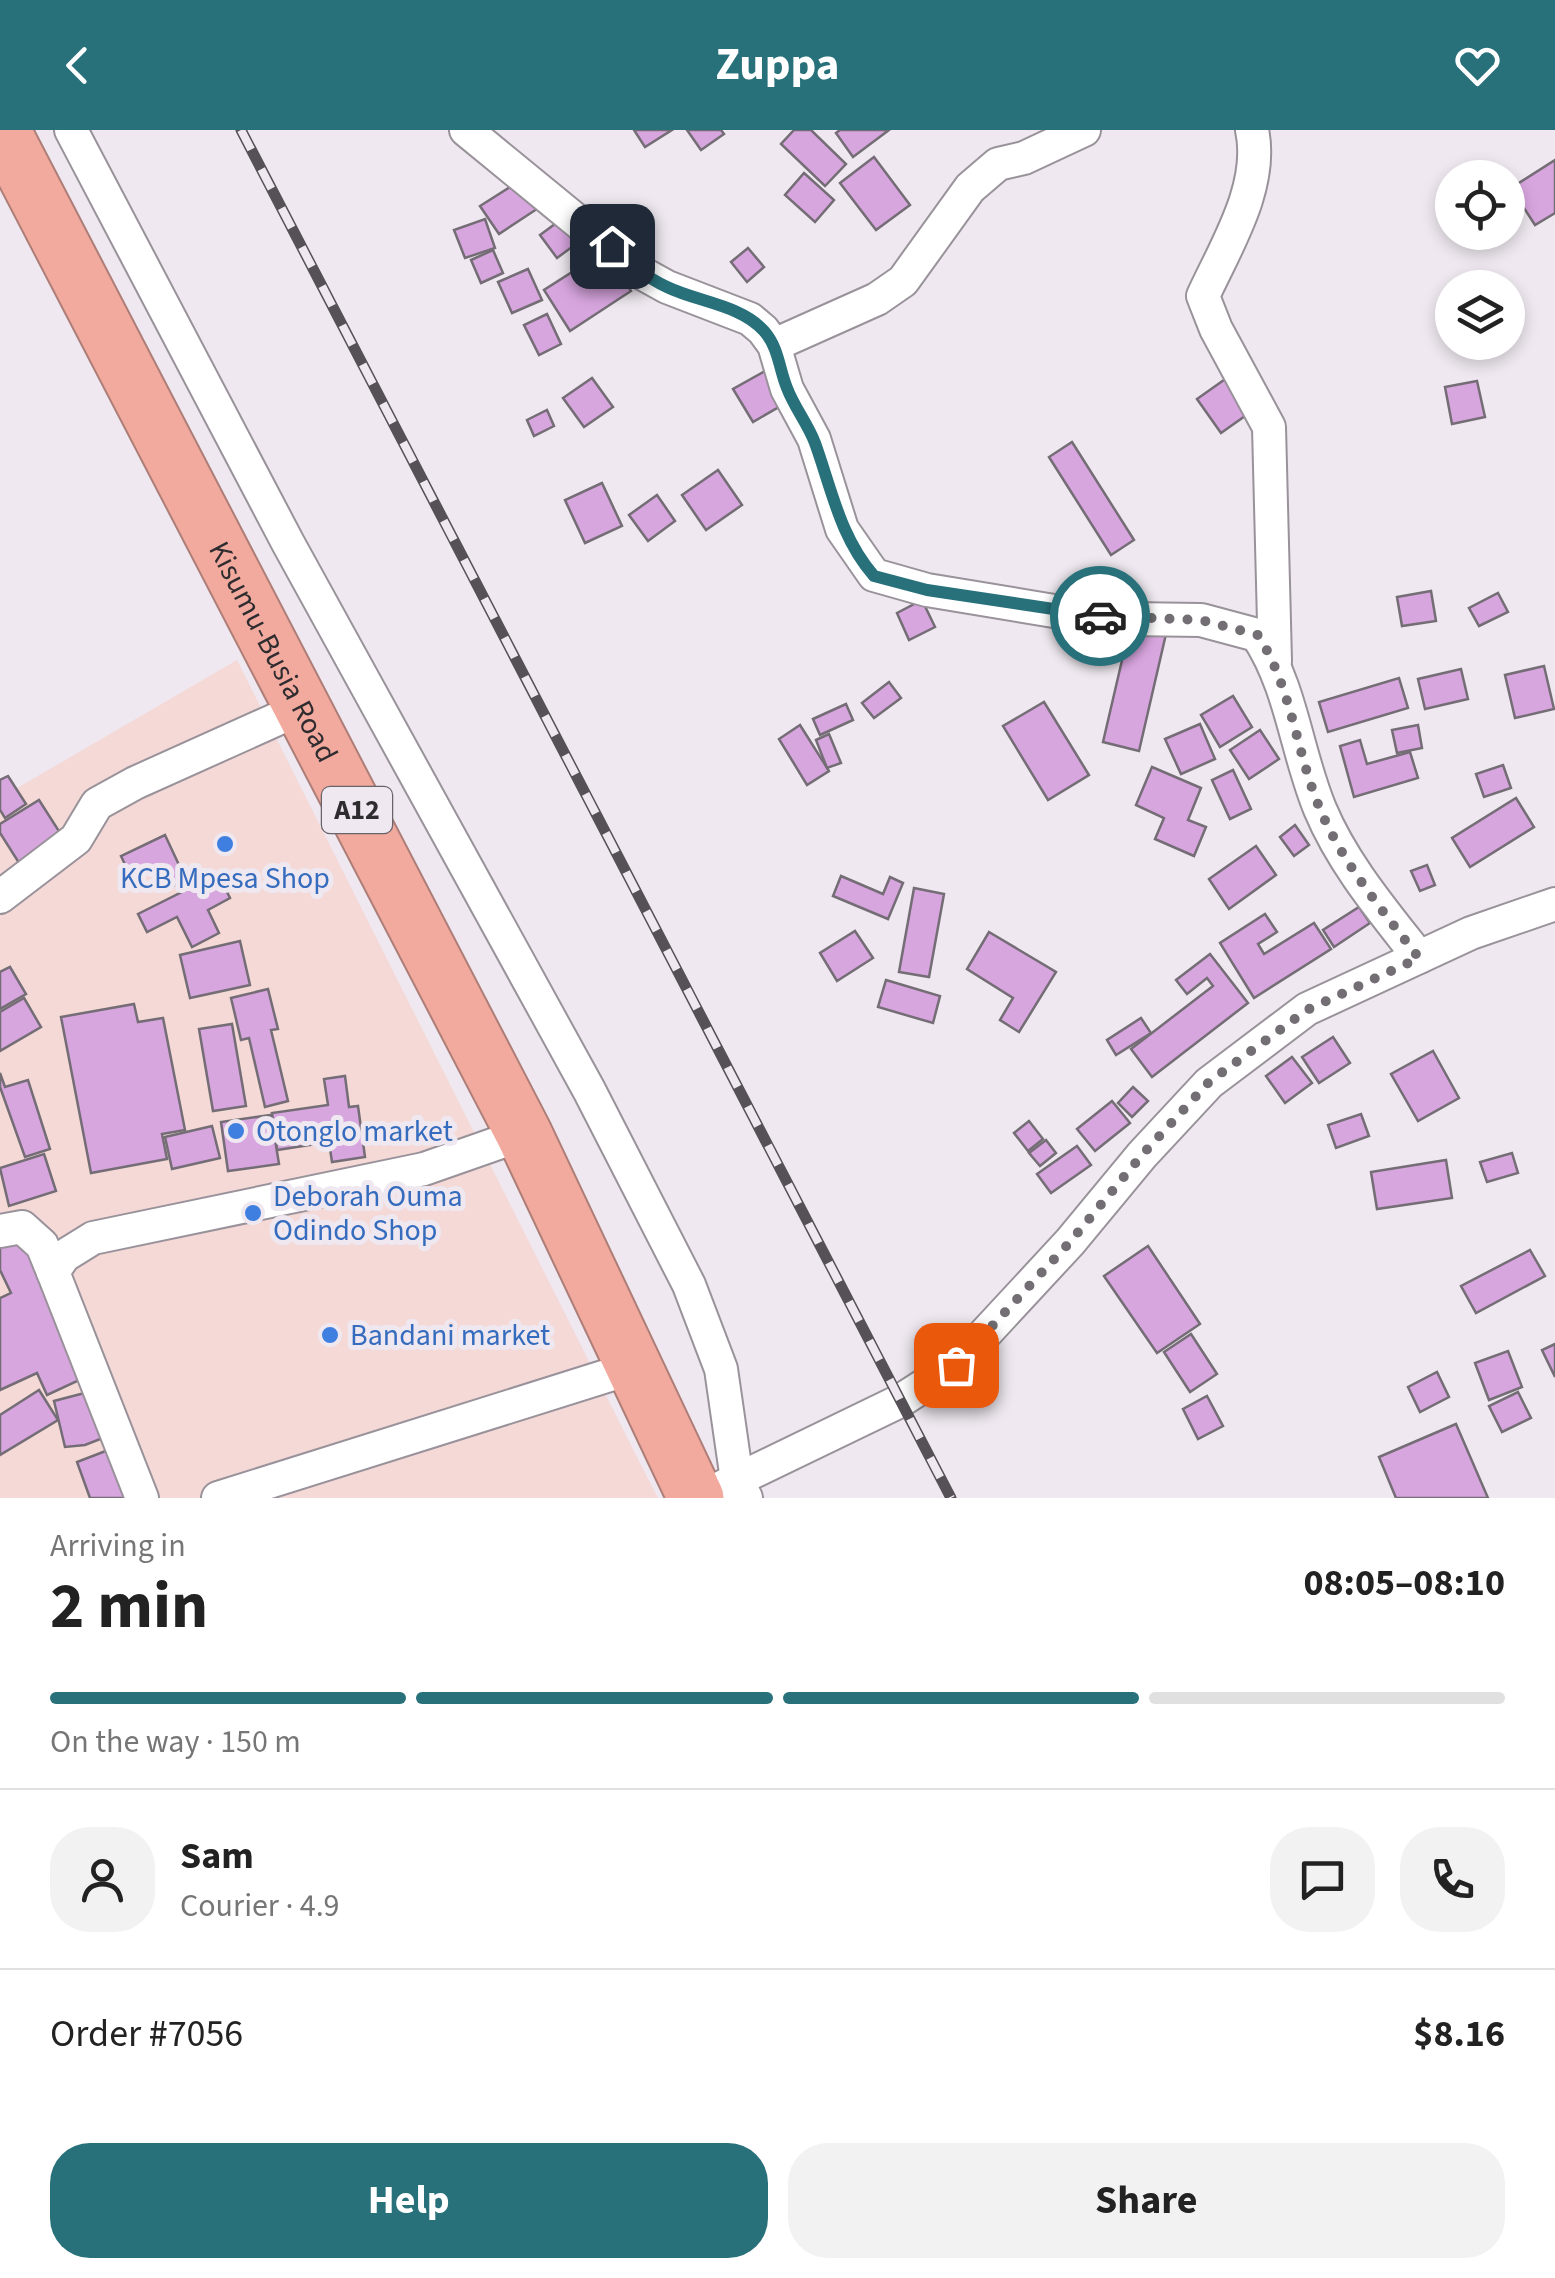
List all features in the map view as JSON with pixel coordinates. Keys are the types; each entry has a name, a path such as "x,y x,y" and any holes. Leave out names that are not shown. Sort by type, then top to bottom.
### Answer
{"highway":[{"name":"Kisumu-Busia Road","path":"2,130 524,1134 635,1366 720,1494"}],"street":[{"path":"72,130 288,542 589,1090 689,1285 721,1369 720,1494 900,1400 956,1365 1070,1242 1209,1082 1307,1010 1471,933 1555,904"},
{"path":"466,130 638,271 667,288 750,320 763,330 774,345 787,389 814,439 842,529 874,576 927,590 1072,614 1201,620 1258,635 1275,661"},
{"path":"774,345 877,299 903,281 970,188 998,164 1024,158 1084,130"},
{"path":"1252,130 1256,149 1242,212 1203,296 1216,329 1269,427 1275,661 1320,809 1370,894 1419,958"},
{"path":"0,897 76,839 97,804 304,707"},
{"path":"53,1272 64,1256 92,1238 424,1170 524,1134"},
{"path":"0,1231 22,1227 42,1245 142,1498"},
{"path":"218,1498 635,1366"}],"shaded area":[{"name":"Otonglo market","path":"237,660 658,1498 0,1498 0,798"}],"building":[{"path":"634,130 672,130 645,147"},
{"path":"687,130 721,130 724,134 701,150"},
{"path":"794,130 811,130 846,164 825,186 781,144"},
{"path":"889,130 853,157 836,133"},
{"path":"874,157 910,205 876,230 840,183"},
{"path":"1555,160 1555,213 1535,225 1525,210 1525,179"},
{"path":"804,173 834,200 815,222 785,195"},
{"path":"524,178 543,205 499,234 480,206"},
{"path":"485,219 495,248 465,258 454,230"},
{"path":"559,221 576,244 557,258 540,235"},
{"path":"748,248 764,267 747,282 731,262"},
{"path":"493,250 503,273 481,283 471,260"},
{"path":"605,251 631,291 570,331 544,290"},
{"path":"528,269 542,300 512,313 498,282"},
{"path":"547,314 561,344 539,355 524,325"},
{"path":"765,371 784,404 753,422 733,389"},
{"path":"1231,375 1255,409 1221,433 1197,399"},
{"path":"592,378 613,407 584,427 563,398"},
{"path":"1477,381 1485,417 1452,424 1445,387"},
{"path":"547,410 554,426 534,436 527,420"},
{"path":"1072,442 1134,540 1111,555 1049,457"},
{"path":"718,470 742,505 706,530 682,495"},
{"path":"602,483 622,526 585,543 565,500"},
{"path":"657,495 675,521 648,541 629,515"},
{"path":"1431,591 1436,621 1402,626 1397,597"},
{"path":"1498,593 1508,612 1479,626 1469,608"},
{"path":"922,600 935,627 909,640 897,613"},
{"path":"1130,626 1166,634 1139,751 1103,742"},
{"path":"1544,666 1554,709 1515,718 1505,675"},
{"path":"1461,669 1468,699 1425,709 1418,679"},
{"path":"1399,678 1408,708 1328,732 1319,702"},
{"path":"889,682 901,698 874,718 862,703"},
{"path":"1233,696 1252,727 1220,747 1201,715"},
{"path":"1044,702 1089,775 1048,800 1003,726"},
{"path":"846,704 853,720 820,735 813,719"},
{"path":"1200,724 1215,759 1181,774 1165,739"},
{"path":"800,725 829,771 807,785 779,739"},
{"path":"1418,725 1422,748 1397,753 1392,730"},
{"path":"1260,730 1279,759 1249,779 1230,750"},
{"path":"829,734 841,763 827,768 816,740"},
{"path":"1360,740 1367,764 1410,752 1418,778 1354,797 1340,746"},
{"path":"1503,765 1511,788 1484,797 1476,774"},
{"path":"1152,767 1201,788 1188,820 1206,827 1194,856 1155,839 1164,818 1136,805"},
{"path":"1233,770 1251,809 1230,819 1212,780"},
{"path":"8,776 26,804 5,818 0,810 0,780"},
{"path":"1516,798 1534,827 1470,867 1452,838"},
{"path":"39,800 64,839 21,866 0,833 0,824"},
{"path":"1295,825 1309,845 1294,856 1280,837"},
{"path":"165,835 186,880 163,891 153,870 132,879 121,856"},
{"path":"1256,846 1276,875 1229,909 1209,879"},
{"path":"1427,865 1435,885 1420,891 1411,871"},
{"path":"218,874 230,898 208,910 219,933 192,947 177,917 147,932 138,914"},
{"path":"841,876 883,894 890,877 903,883 888,919 833,896"},
{"path":"914,888 944,894 929,977 899,972"},
{"path":"1359,907 1370,923 1334,947 1323,930"},
{"path":"1265,914 1277,932 1258,944 1264,954 1314,923 1331,949 1254,998 1220,943"},
{"path":"855,931 873,958 837,981 820,953"},
{"path":"989,932 1056,972 1019,1032 1000,1020 1013,998 967,969"},
{"path":"240,941 250,985 190,998 180,955"},
{"path":"1210,954 1248,1003 1152,1077 1131,1049 1213,986 1207,978 1187,994 1176,980"},
{"path":"10,967 26,994 0,1009 0,972"},
{"path":"886,980 940,996 933,1023 878,1007"},
{"path":"268,989 278,1029 271,1030 288,1101 265,1107 249,1038 241,1040 231,998"},
{"path":"24,998 41,1027 0,1051 0,1012"},
{"path":"134,1004 138,1022 163,1018 185,1130 162,1134 167,1159 91,1173 61,1017"},
{"path":"1141,1018 1151,1033 1116,1055 1107,1040"},
{"path":"232,1024 246,1106 213,1111 199,1029"},
{"path":"1333,1037 1350,1063 1319,1083 1302,1057"},
{"path":"1433,1051 1459,1098 1418,1121 1391,1074"},
{"path":"1292,1057 1312,1083 1285,1103 1266,1076"},
{"path":"0,1073 5,1087 28,1080 50,1149 25,1157 0,1087"},
{"path":"345,1076 349,1107 358,1106 365,1157 332,1162 329,1142 277,1150 272,1113 328,1105 324,1079"},
{"path":"1133,1087 1148,1101 1132,1117 1118,1103"},
{"path":"1112,1101 1130,1123 1095,1151 1077,1129"},
{"path":"1361,1114 1369,1136 1336,1148 1328,1125"},
{"path":"271,1115 279,1164 228,1171 221,1122"},
{"path":"1029,1121 1043,1139 1028,1151 1014,1133"},
{"path":"212,1126 220,1158 172,1169 165,1137"},
{"path":"1046,1140 1056,1153 1040,1166 1029,1153"},
{"path":"1077,1146 1091,1165 1051,1193 1037,1174"},
{"path":"1512,1153 1518,1173 1487,1182 1480,1162"},
{"path":"44,1154 56,1191 9,1206 0,1168"},
{"path":"1446,1160 1452,1198 1377,1209 1371,1172"},
{"path":"21,1235 86,1377 47,1395 37,1373 0,1390 0,1298 11,1293 0,1270 0,1244"},
{"path":"1148,1246 1200,1324 1157,1353 1104,1276"},
{"path":"1530,1250 1545,1276 1476,1313 1461,1286"},
{"path":"1191,1334 1217,1374 1190,1392 1164,1352"},
{"path":"1555,1344 1555,1377 1542,1350"},
{"path":"1508,1351 1522,1387 1489,1400 1475,1363"},
{"path":"1437,1372 1449,1397 1420,1412 1408,1387"},
{"path":"39,1390 58,1420 0,1455 0,1415"},
{"path":"96,1390 108,1436 85,1445 65,1447 54,1401"},
{"path":"1518,1392 1531,1418 1502,1432 1489,1406"},
{"path":"1207,1396 1223,1426 1198,1439 1183,1409"},
{"path":"1456,1424 1488,1498 1396,1498 1379,1457"},
{"path":"116,1447 128,1498 90,1498 77,1462"}],"railway":[{"path":"241,130 951,1498"}],"way so far":[{"path":"956,1365 1070,1242 1209,1082 1307,1010 1419,958 1344,856 1320,809 1275,661 1258,635 1201,620 1100,616"}],"place":[{"name":"KCB Mpesa Shop","path":"225,844"},
{"name":"Otonglo market","path":"236,1131"},
{"name":"Deborah Ouma Odindo Shop","path":"253,1213"},
{"name":"Bandani market","path":"330,1335"}],"route":[{"path":"612,246 638,271 667,288 719,306 763,330 774,345 787,389 814,439 842,529 874,576 927,590 1100,616"}]}
